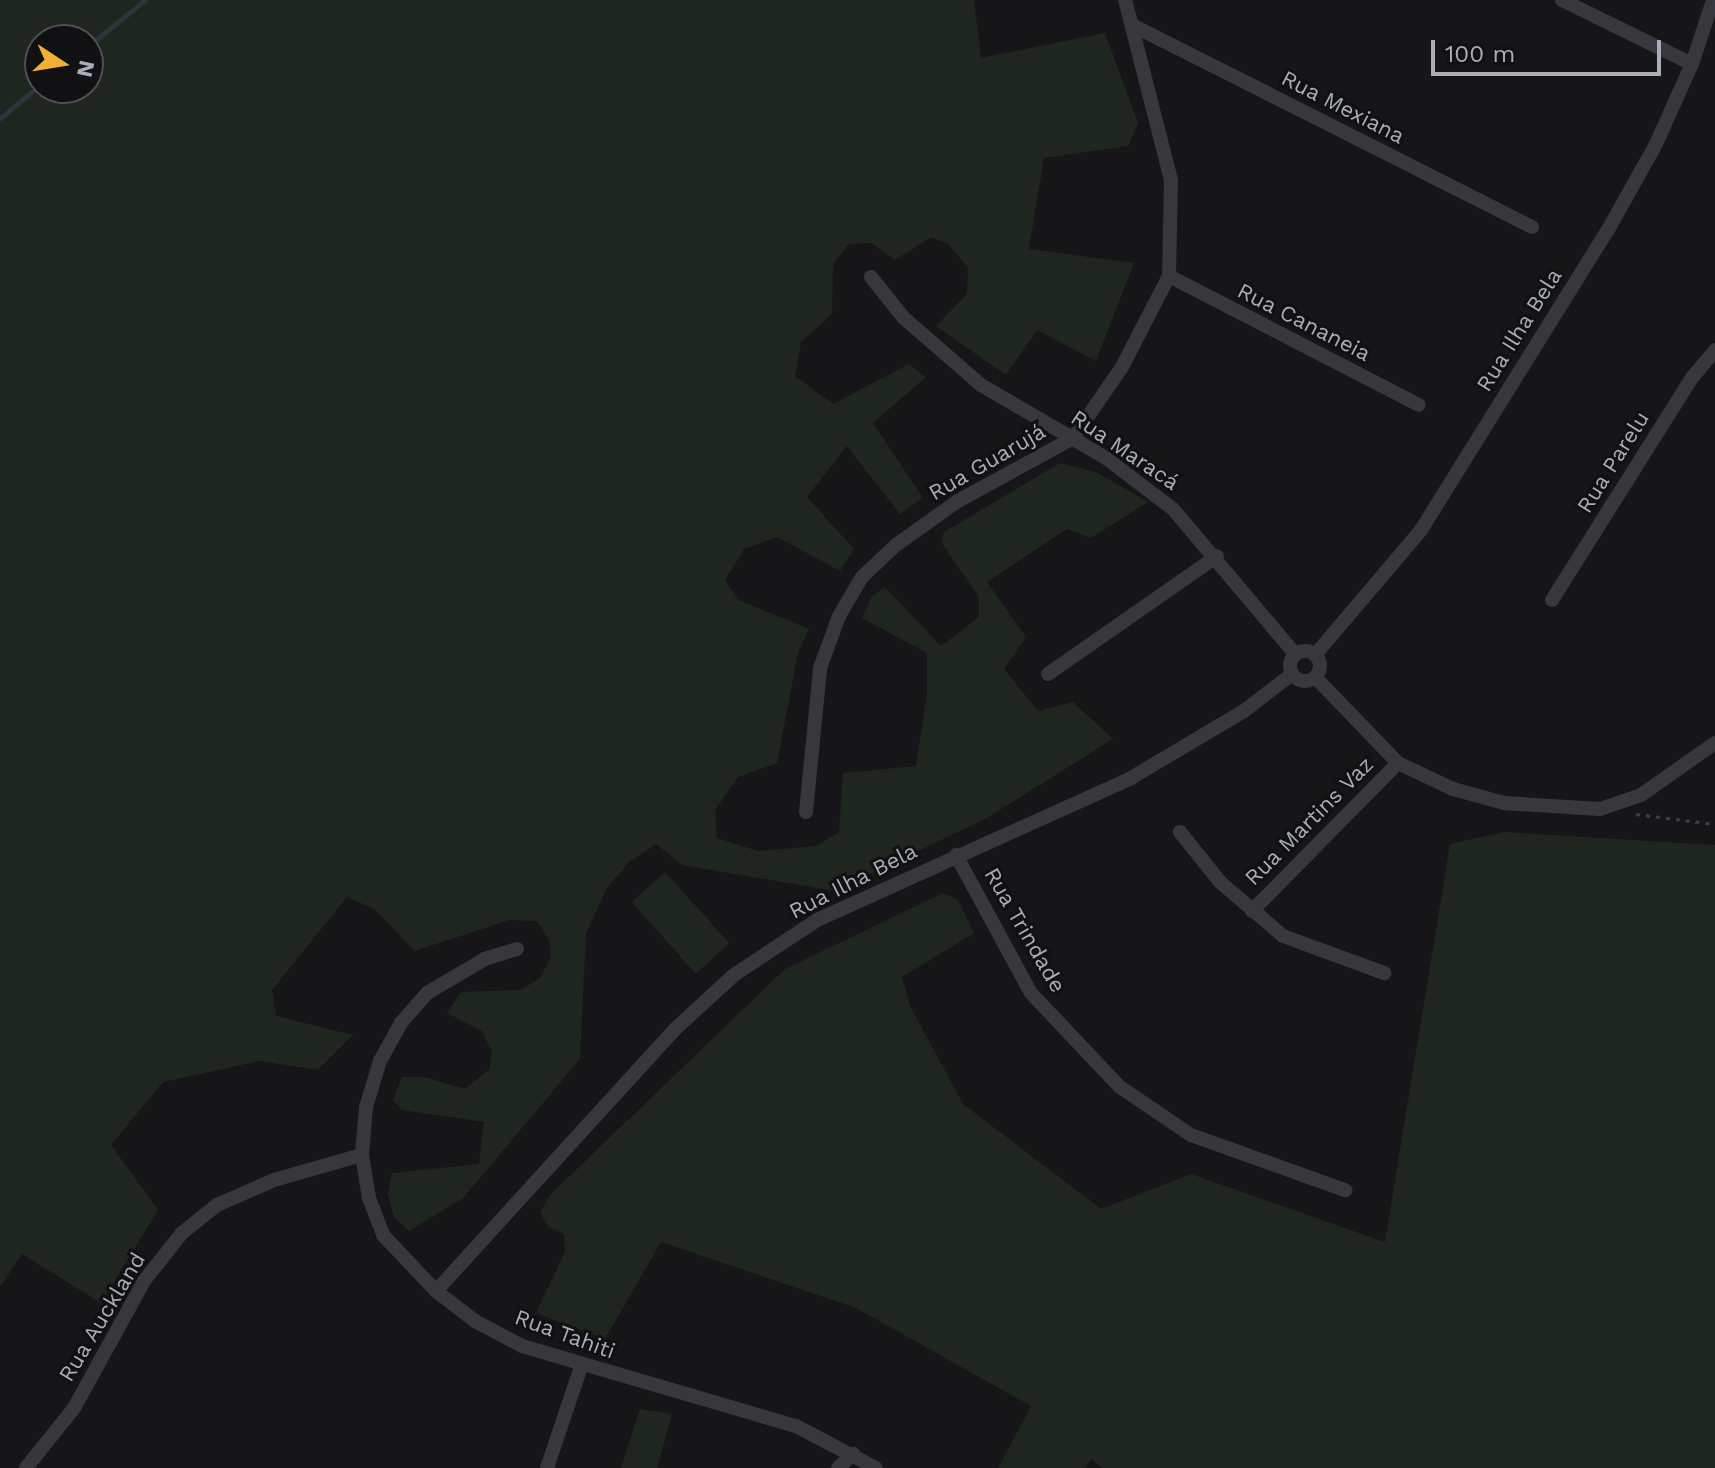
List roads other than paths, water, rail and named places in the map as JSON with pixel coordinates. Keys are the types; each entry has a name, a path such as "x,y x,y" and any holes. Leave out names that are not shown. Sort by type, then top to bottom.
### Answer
{"street":[{"name":"Rua Guarujá","path":"806,812 820,668 839,616 862,577 896,545 958,501 1073,438 1122,367 1169,276 1171,180 1125,0"},
{"path":"1562,0 1692,64"},
{"name":"Rua Ilha Bela","path":"1315,655 1421,530 1608,230 1692,64 1713,0"},
{"name":"Rua Mexiana","path":"1134,26 1532,227"},
{"name":"Rua Cananeia","path":"1169,276 1419,405"},
{"name":"Rua Maracá","path":"871,277 941,353 1021,411 1073,438 1154,493 1217,556 1295,654"},
{"name":"Rua Parelu","path":"1552,600 1691,379 1715,350"},
{"path":"1048,674 1217,556"},
{"path":"1307,650 1315,655 1320,669 1315,677 1305,681 1292,674 1295,654 1307,650"},
{"name":"Rua Ilha Bela","path":"436,1291 674,1030 734,975 817,920 1131,778 1244,711 1292,674"},
{"path":"1315,677 1398,763 1453,789 1504,803 1600,809 1641,795 1715,743"},
{"name":"Rua Martins Vaz","path":"1252,911 1398,763"},
{"path":"1180,832 1252,911 1313,950 1384,973"},
{"name":"Rua Trindade","path":"956,855 1031,993 1120,1087 1191,1135 1345,1190"},
{"name":"Rua Tahiti","path":"517,949 452,976 427,993 401,1023 380,1061 366,1107 362,1155 369,1198 383,1235 436,1291 475,1321 522,1346 581,1367 707,1398 796,1426 876,1468"},
{"name":"Rua Auckland","path":"26,1468 74,1408 144,1281 182,1233 217,1205 274,1180 362,1155"},
{"path":"547,1468 581,1367"},
{"path":"838,1468 853,1454"}],"waterway":[{"path":"104,33 145,0"},
{"path":"0,118 24,98"}]}
